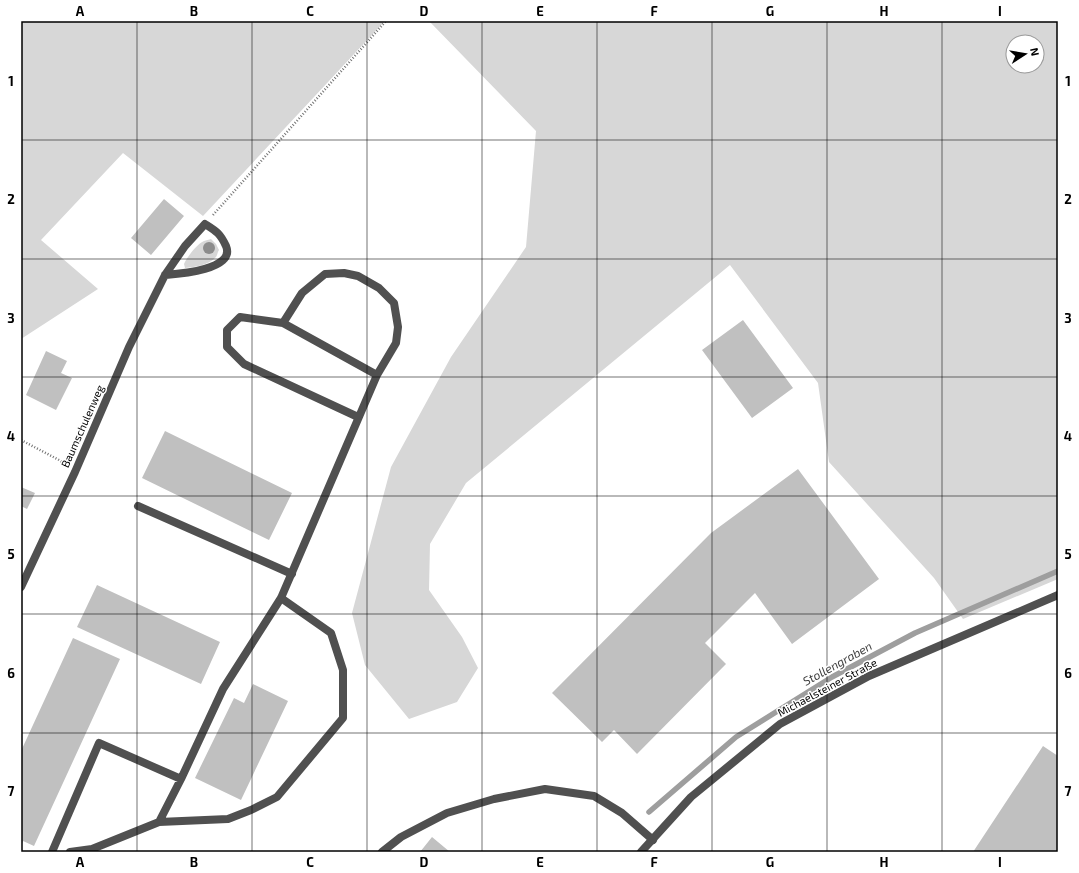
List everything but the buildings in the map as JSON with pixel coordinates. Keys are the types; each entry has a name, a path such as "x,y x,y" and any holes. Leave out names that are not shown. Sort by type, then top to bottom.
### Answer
{"street":[{"name":"Baumschulenweg","path":"21,587 75,472 129,348 165,276 185,246 205,224"},
{"path":"165,276 193,272 214,266 225,258 227,249 222,237 214,229 205,224"},
{"path":"159,822 223,689 281,598 336,472 376,375 396,343 398,327 394,303 379,288 358,276 344,273 325,274 302,293 283,323"},
{"path":"358,417 244,364 227,347 227,330 240,317 283,323 376,375"},
{"path":"138,506 292,574"},
{"name":"Michaelsteiner Straße","path":"641,852 691,797 780,724 869,676 1058,595"},
{"path":"70,852 92,849 159,822 228,819 251,810 277,797 343,718 343,670 331,633 281,598"},
{"path":"52,852 100,743 180,779"},
{"path":"382,852 401,837 447,813 494,799 545,789 594,796 622,814 653,840"}],"path":[{"path":"205,224 386,21"},
{"path":"21,440 59,460 75,472"}],"shaded area":[{"path":"21,21 385,21 203,216 123,153 41,240 98,289 21,339"},
{"path":"429,21 1058,21 1058,579 963,619 934,578 829,462 818,383 730,265 466,483 430,544 429,590 462,637 478,668 457,702 409,719 365,665 352,613 391,467 451,357 526,247 536,131"},
{"path":"211,239 219,250 216,257 206,264 185,268 185,261 195,248 204,241"}],"waterway":[{"name":"Stollengraben","path":"649,812 736,737 832,677 915,633 1058,571"}]}
